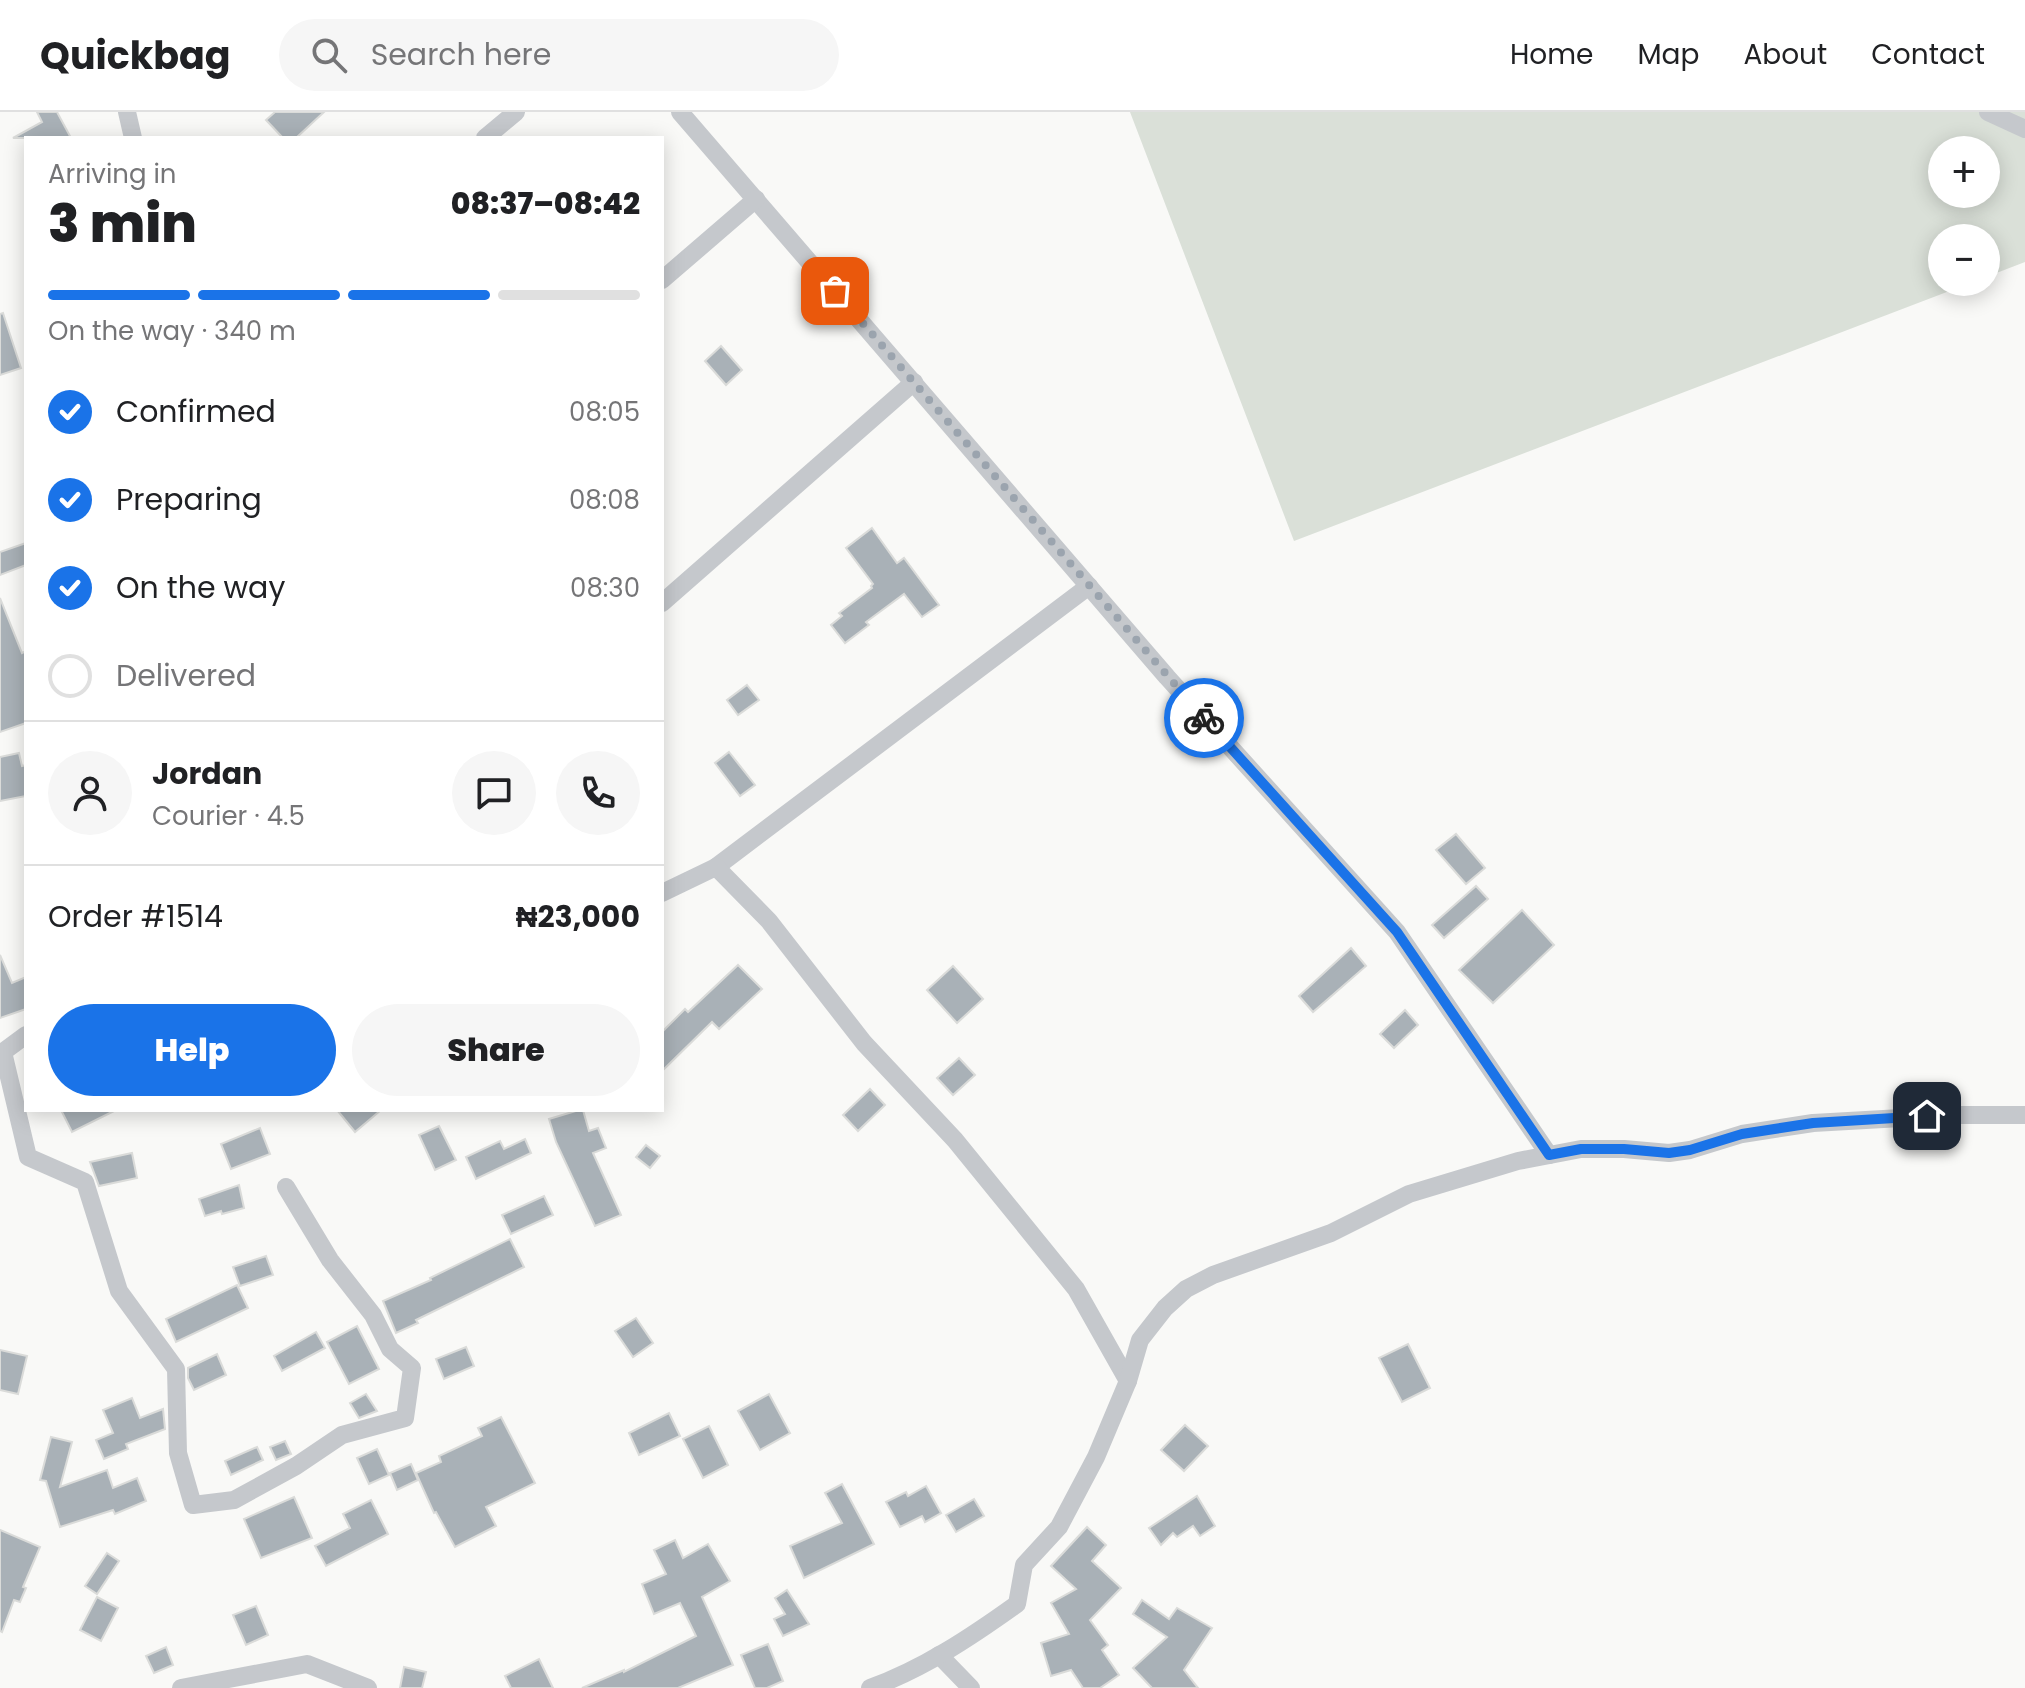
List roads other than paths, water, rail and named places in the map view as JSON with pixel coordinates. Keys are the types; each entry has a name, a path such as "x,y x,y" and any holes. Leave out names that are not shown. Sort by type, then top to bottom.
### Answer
{"street":[{"path":"127,112 133,136"},
{"path":"487,136 516,112"},
{"path":"680,112 1167,677 1397,932 1549,1155"},
{"path":"1988,112 2025,129"},
{"path":"664,278 756,199"},
{"path":"664,601 914,382"},
{"path":"664,892 716,867 1089,586"},
{"path":"716,867 769,921 864,1043 955,1140 1076,1289 1128,1381"},
{"path":"24,1036 2,1052 28,1157 85,1182 119,1291 176,1369 178,1453 193,1505 234,1500 296,1466 342,1435 405,1418 412,1368 390,1349 373,1315 330,1260 286,1187"},
{"path":"870,1688 899,1677 974,1635 1017,1604 1024,1565 1059,1527 1096,1457 1128,1381 1140,1340 1165,1308 1186,1289 1213,1275 1331,1233 1409,1194 1518,1161 1581,1149 1669,1153 1742,1134 1813,1123 2025,1115"},
{"path":"939,1655 971,1688"},
{"path":"181,1688 307,1664 368,1688"}]}
